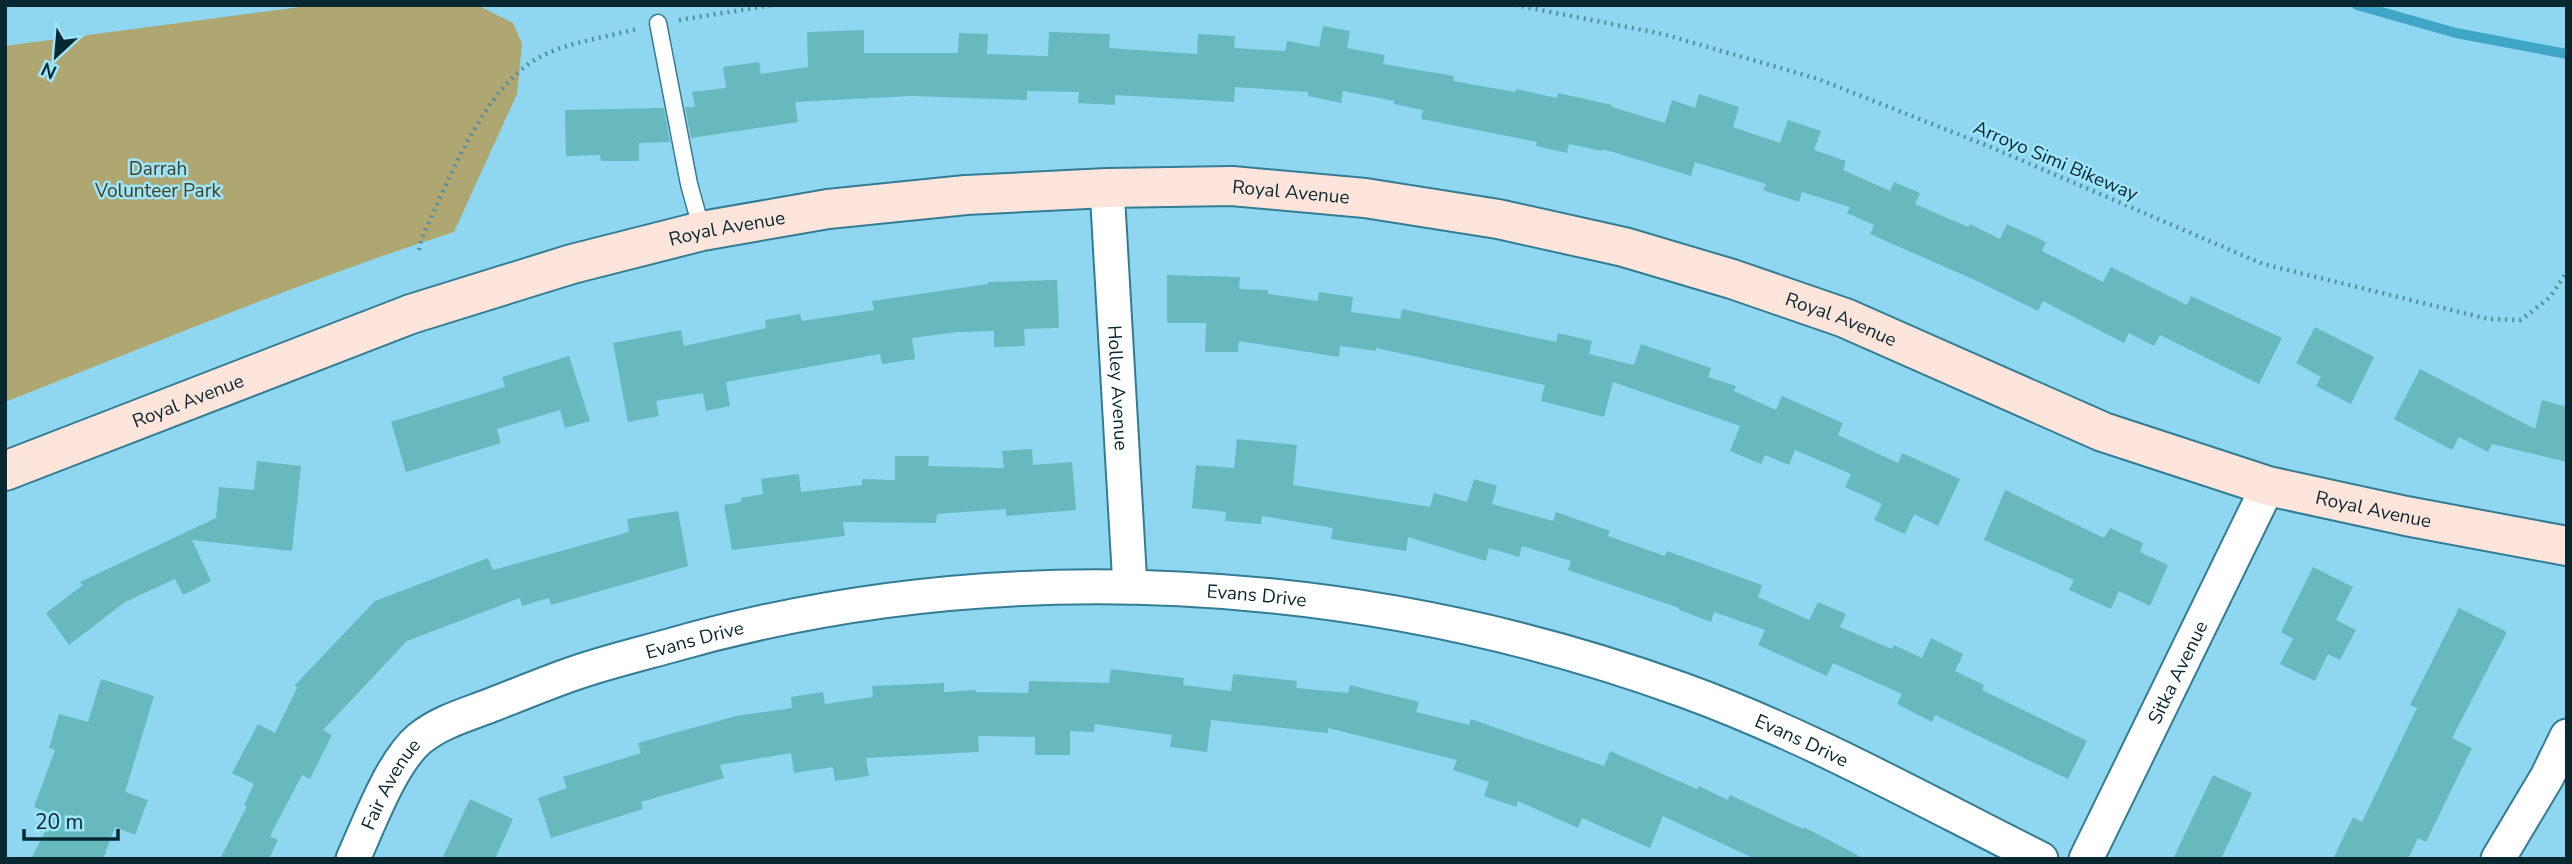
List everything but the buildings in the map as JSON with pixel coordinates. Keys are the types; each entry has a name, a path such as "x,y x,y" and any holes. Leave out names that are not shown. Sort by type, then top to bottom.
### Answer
{"main road":[{"name":"Royal Avenue","path":"5,471 411,314 572,264 702,231 828,209 966,195 1107,188 1231,186 1365,198 1498,219 1624,247 1732,279 1845,318 2103,432 2268,486 2406,516 2567,546"}],"street":[{"name":"Holley Avenue","path":"1107,188 1130,587"},
{"name":"Sitka Avenue","path":"2086,859 2268,486"},
{"name":"Evans Drive","path":"443,724 575,673 710,634 836,608 989,590 1130,587 1245,592 1366,607 1477,628 1586,657 1684,690 1773,726 2041,859"},
{"name":"Fair Avenue","path":"353,859 399,762 418,740 443,724"},
{"path":"2498,859 2547,777 2567,736"}],"lane":[{"path":"658,23 689,184 702,231"}],"path":[{"path":"419,250 422,237 473,132 492,102 514,76 547,53 658,23 773,5"},
{"name":"Arroyo Simi Bikeway","path":"1515,5 1663,34 1818,79 1993,148 2263,264 2488,319 2521,320 2550,297 2567,272"}],"green space":[{"name":"Darrah Volunteer Park","path":"315,5 477,5 513,23 522,44 517,94 454,232 284,292 5,402 5,46"}],"waterway":[{"path":"2357,5 2456,33 2567,54"}]}
